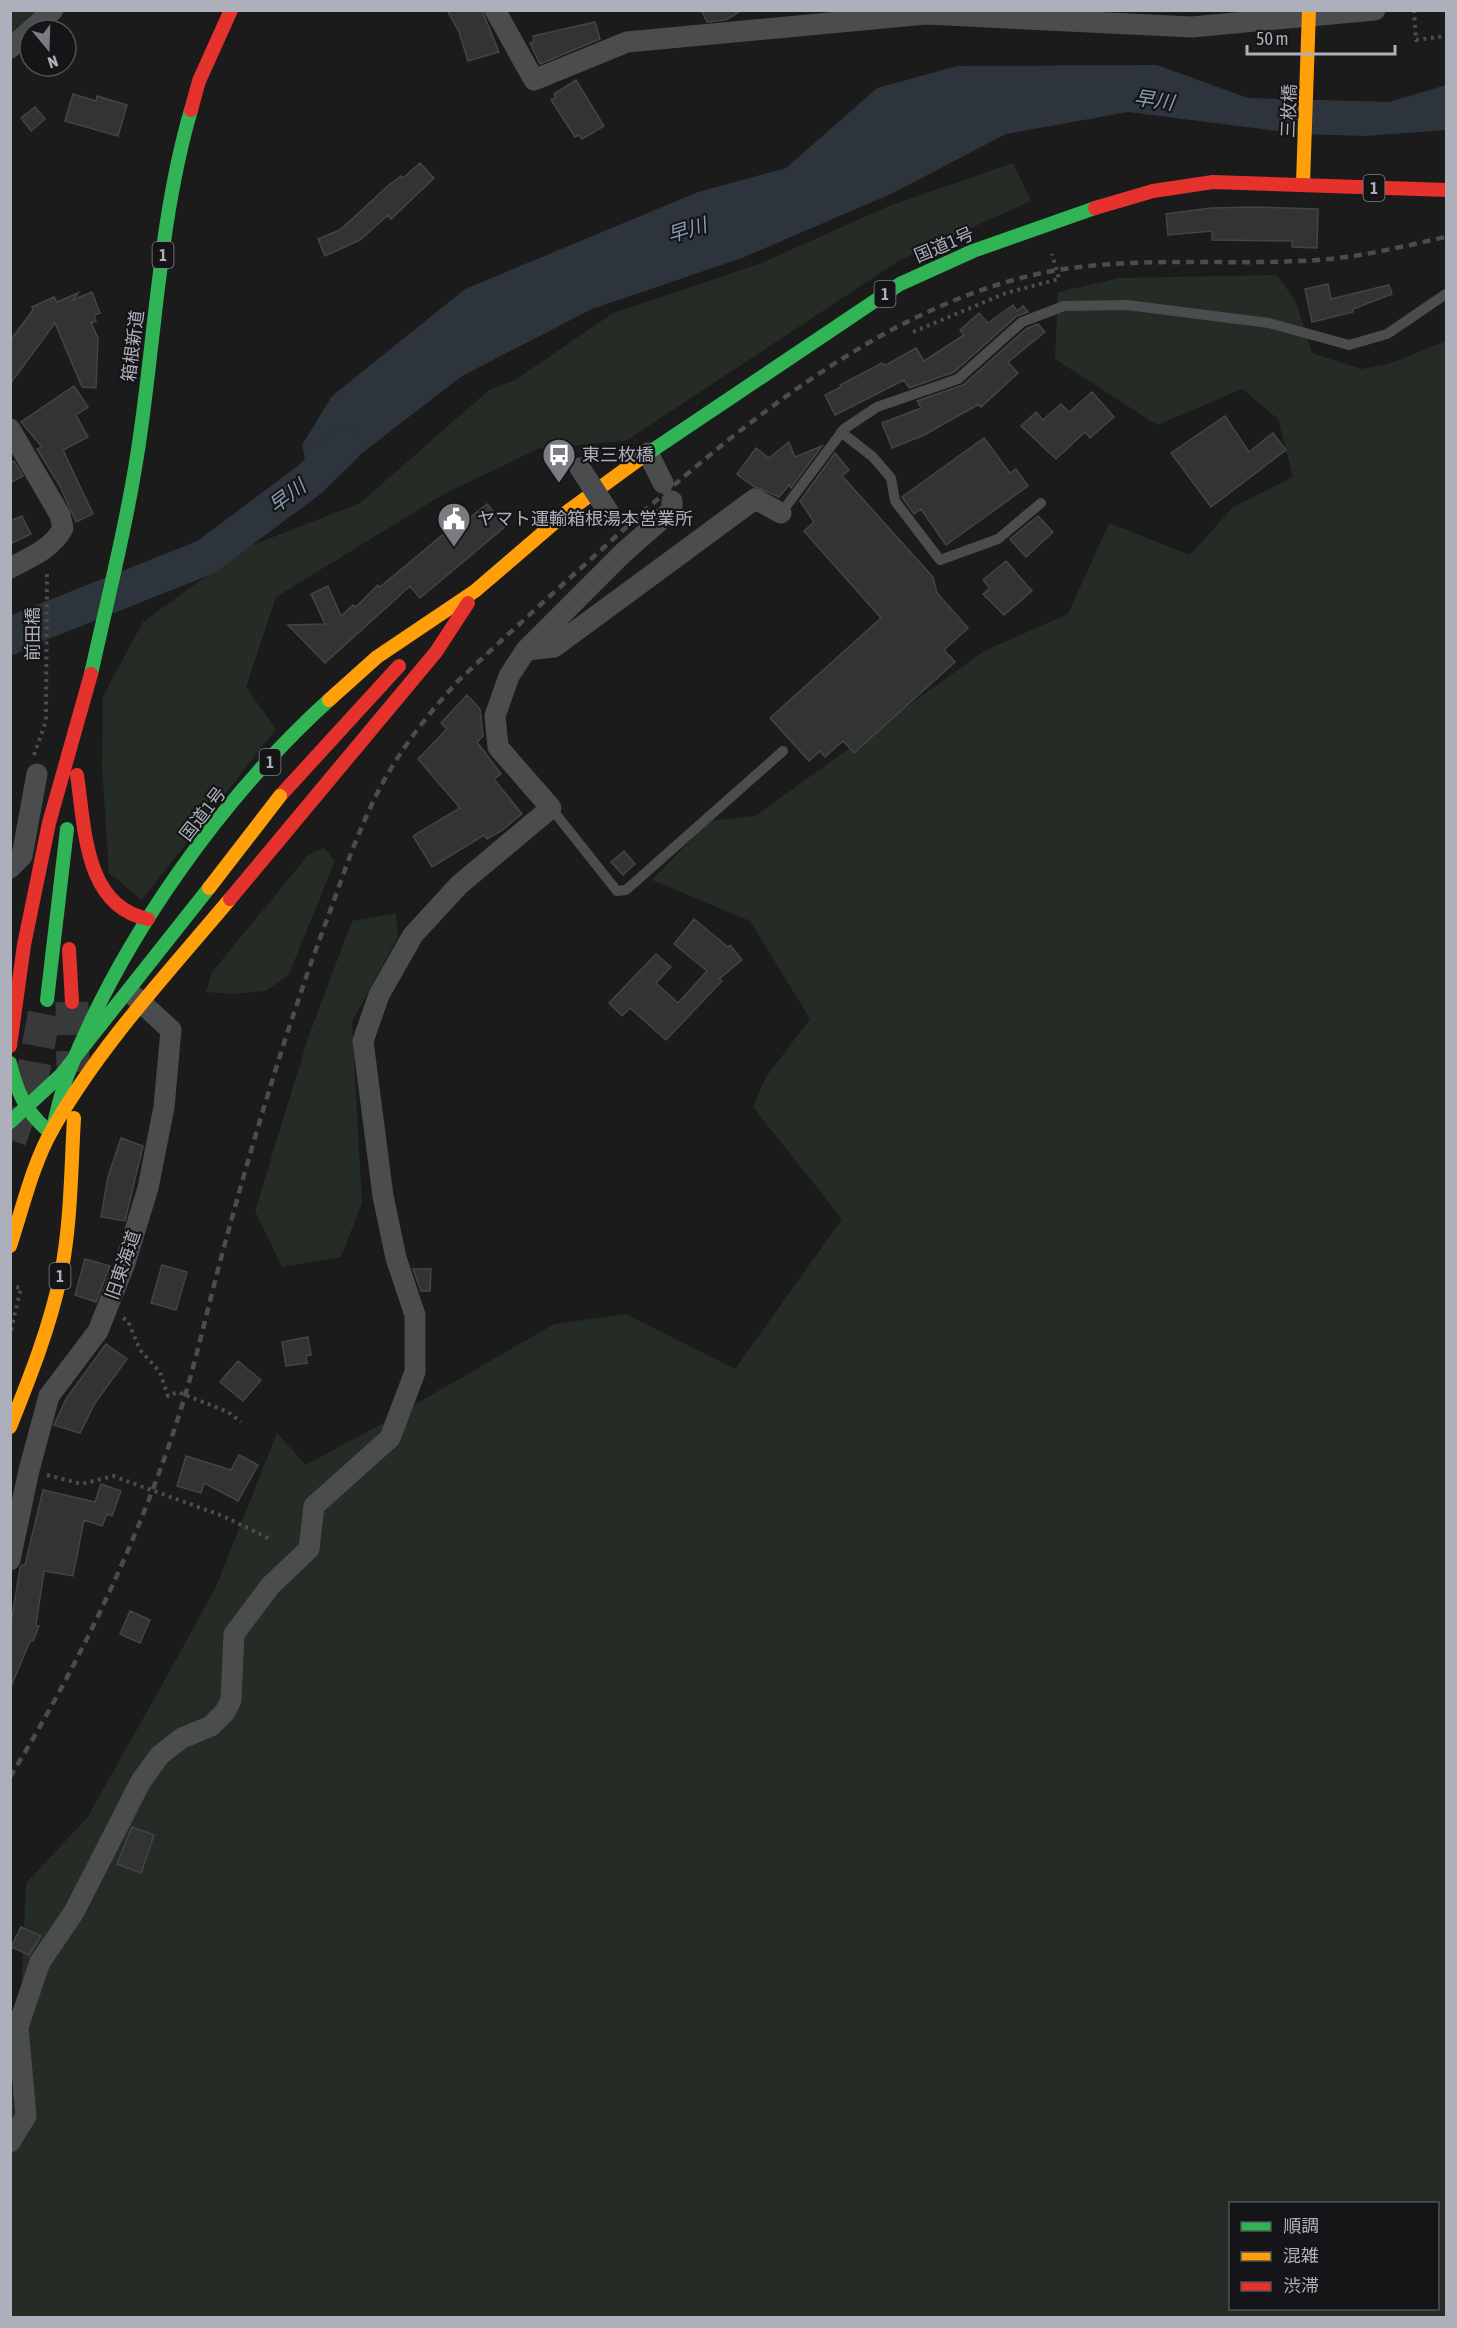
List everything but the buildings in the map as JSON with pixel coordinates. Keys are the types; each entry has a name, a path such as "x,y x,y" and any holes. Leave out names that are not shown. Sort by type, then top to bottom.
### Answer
{"main road":[{"name":"箱根新道","path":"87,692 128,508 141,431 169,209 180,147 199,81 231,10"},
{"name":"三枚橋","path":"1303,183 1309,17"},
{"name":"国道1号","path":"52,1131 68,1075 113,978 148,920 213,827 302,725 377,657 475,591 567,512 648,453 900,284 973,251 1066,216 1153,191 1213,182 1303,183 1380,189 1446,190"},
{"name":"国道1号","path":"10,1246 38,1160 52,1131 96,1060 436,652 475,591"},
{"name":"1","path":"10,1122 61,1075 131,989 280,796 416,649 475,591"},
{"name":"1","path":"47,1000 87,692"},
{"name":"1","path":"10,1046 24,945 49,823 87,692"},
{"name":"1","path":"77,775 87,834 106,896 120,910 148,920"},
{"name":"1","path":"63,870 72,1002"},
{"name":"1","path":"10,993 24,945"},
{"path":"10,1063 18,1092 29,1112 52,1131"},
{"name":"1","path":"10,1427 46,1332 61,1274 69,1219 74,1118"}],"street":[{"path":"498,11 534,80 627,42 926,14 1192,27 1374,10"},
{"path":"10,429 60,515 63,528 47,548 10,568"},
{"path":"10,2142 26,2116 18,2027 40,1962 74,1912 141,1781 160,1755 182,1738 211,1726 225,1712 231,1700 234,1634 270,1585 309,1549 315,1506 390,1437 415,1372 415,1315 396,1258 383,1196 363,1041 379,994 413,935 452,893 551,808 498,747 495,716 508,676 526,650 623,553 672,510 667,492 648,453"},
{"path":"580,468 609,513"},
{"path":"526,650 554,646 755,498 781,513"},
{"path":"10,868 22,856 37,774"},
{"name":"旧東海道","path":"10,1560 29,1470 49,1396 98,1331 106,1312 148,1188 164,1107 171,1030 113,978"}],"lane":[{"path":"781,513 842,432 877,407 958,379 1022,322 1064,306 1126,304 1269,322 1349,345 1387,334 1446,294"},
{"path":"842,432 873,457 891,478 895,501 940,560 998,539 1041,503"},
{"path":"551,808 617,891 626,890 783,751"}],"path":[{"path":"1414,10 1416,40 1446,36"},
{"path":"913,332 1006,293 1059,279 1052,254"},
{"name":"前田橋","path":"37,774 33,759 46,721 47,548"},
{"path":"11,1330 21,1288 12,1286"},
{"path":"106,1312 128,1321 140,1350 160,1372 168,1396 178,1392 228,1412 241,1422"},
{"path":"29,1470 82,1484 113,1476 223,1516 272,1540"}],"shaded area":[{"path":"11,11 43,11 38,18 18,18 18,48 11,58"},
{"path":"1013,163 1031,201 900,260 626,441 540,448 444,494 276,597 246,687 276,729 142,900 109,873 102,766 103,696 143,622 245,548 360,503 489,390 515,380 613,313 759,264 889,206"},
{"path":"1277,275 1296,302 1312,353 1361,369 1391,363 1446,341 1446,2317 11,2318 10,2090 17,2088 26,1883 87,1818 158,1692 216,1587 277,1433 306,1465 554,1324 626,1314 735,1369 842,1219 753,1107 766,1077 810,1019 750,921 652,880 709,821 755,816 984,651 1068,614 1109,523 1190,555 1233,507 1293,477 1278,419 1242,389 1157,425 1055,359 1058,292 1119,278"},
{"path":"324,848 335,861 289,974 266,991 232,994 206,992 212,972 309,854"},
{"path":"396,913 398,937 352,1022 362,1203 341,1257 282,1267 255,1211 308,1038 352,921"}],"water":[{"path":"1157,65 1248,98 1389,102 1446,85 1446,130 1364,136 1302,134 1128,112 1006,134 893,193 742,258 592,309 462,376 335,474 309,480 302,445 332,396 465,289 698,192 786,168 877,88 957,66"}],"waterway":[{"name":"早川","path":"10,637 206,557 309,480 344,446"}],"tunnel":[{"path":"10,1140 33,1073 47,1000"},
{"path":"72,1002 73,1072"}],"railway":[{"path":"10,1777 62,1687 110,1592 151,1494 185,1396 231,1220 281,1053 308,971 359,833 381,785 401,753 459,680 650,506 755,419 812,378 871,341 932,310 994,286 1058,270 1123,263 1286,262 1334,259 1446,237"}],"traffic: fast":[{"path":"91,674 131,490 141,429 166,228 191,110"},
{"path":"638,460 900,284 973,251 1095,208"},
{"path":"52,1131 61,1095 90,1023 116,972 146,922 213,825 289,738 329,700"},
{"path":"47,1000 67,829"},
{"path":"10,1122 61,1075 209,888"},
{"path":"10,1063 22,1098 45,1128"}],"traffic: slow":[{"path":"1303,183 1309,10"},
{"path":"329,700 377,657 475,591 567,512 638,460"},
{"path":"209,888 280,796"},
{"path":"10,1246 39,1158 52,1130 71,1099 91,1068 136,1010 230,899"},
{"path":"10,1427 45,1333 61,1274 69,1216 74,1118"}],"traffic: jam":[{"path":"191,110 199,81 231,10"},
{"path":"1095,208 1153,191 1213,182 1446,190"},
{"path":"230,899 436,652 468,603"},
{"path":"280,796 399,666"},
{"path":"10,1046 24,945 49,823 91,674"},
{"path":"77,775 86,840 100,882 111,898 127,911 148,919"},
{"path":"69,949 72,1002"}],"place":[{"name":"東三枚橋","path":"559,484"},
{"name":"ヤマト運輸箱根湯本営業所","path":"454,548"}]}
